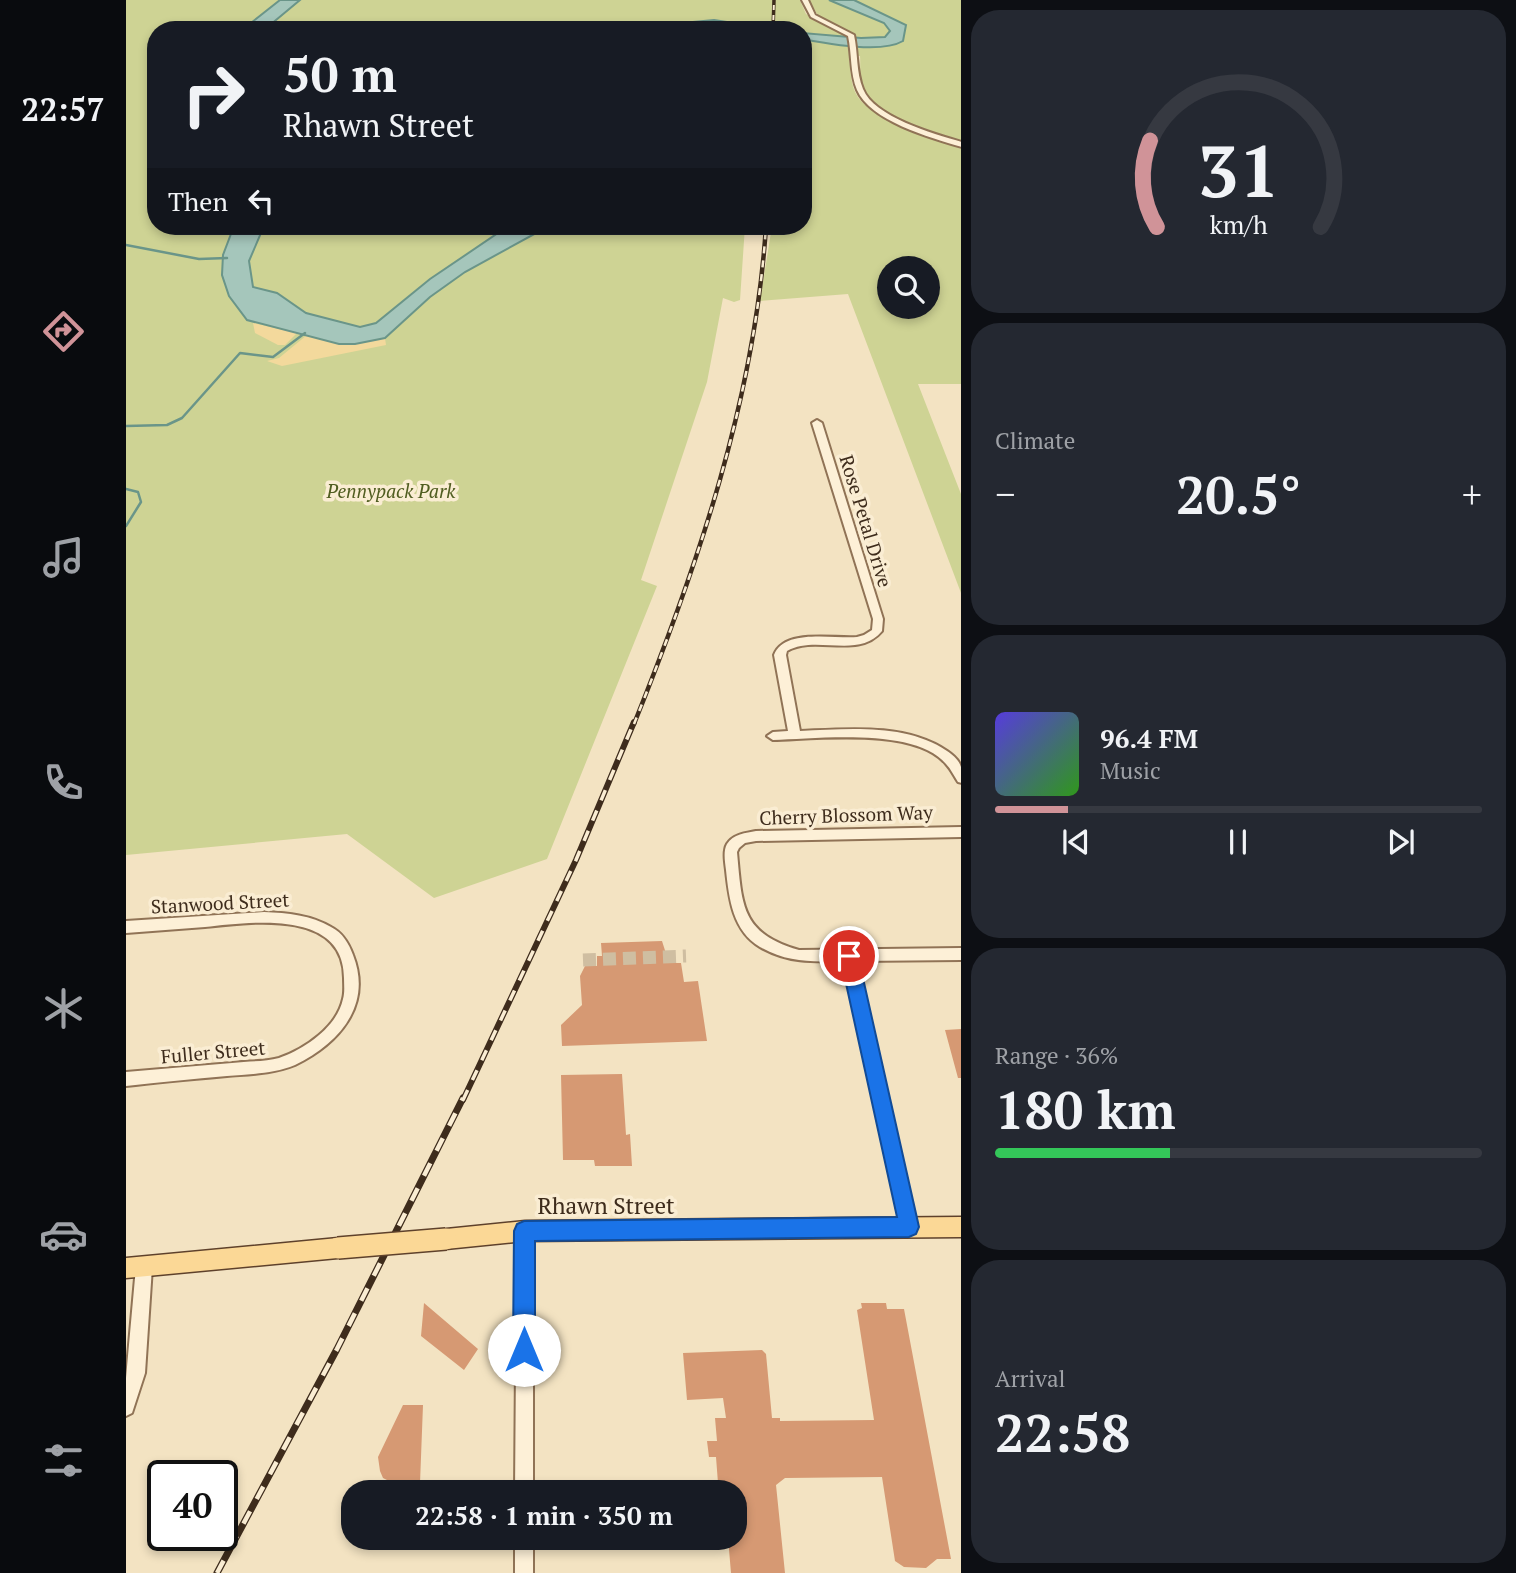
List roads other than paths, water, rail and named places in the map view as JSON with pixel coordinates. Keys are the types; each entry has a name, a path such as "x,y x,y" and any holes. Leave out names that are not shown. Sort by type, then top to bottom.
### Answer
{"main road":[{"name":"Rhawn Street","path":"135,1267 524,1231 961,1227"}],"street":[{"path":"805,0 813,16 852,36 859,87 865,99 886,115 961,145"},
{"name":"Rose Petal Drive","path":"795,736 782,649 800,641 865,640 877,631 878,619 817,423"},
{"path":"773,736 916,738 948,756 957,767 961,779"},
{"name":"Cherry Blossom Way","path":"849,956 799,956 762,943 748,931 736,911 731,852 733,845 756,836 961,832"},
{"name":"Stanwood Street","path":"126,927 276,916 305,920 315,925"},
{"name":"Fuller Street","path":"126,1079 278,1065 315,1046 335,1028 349,1005 352,962 343,945 315,925"},
{"path":"909,1227 849,956 961,954"},
{"path":"524,1231 524,1480"},
{"path":"126,1407 136,1373 135,1267"},
{"path":"524,1550 524,1573"}],"water":[{"path":"280,0 300,0 275,21 253,21"},
{"path":"829,0 854,0 906,25 903,41 882,47 868,47 812,40 812,34 885,37 890,31 884,23"},
{"path":"231,235 260,235 249,261 253,287 277,293 306,313 360,327 376,323 430,279 495,235 533,235 465,272 430,297 385,338 355,344 339,344 247,320 229,296 222,275 223,255"}],"waterway":[{"path":"126,245 199,259 227,258"},
{"path":"126,426 167,425 182,418 240,353 273,357 305,333"},
{"path":"126,489 138,492 141,502 126,526"}],"tunnel":[{"path":"583,960 686,956"}],"railway":[{"path":"773,21 774,0"},
{"path":"634,724 680,603 720,480 750,354 765,235"},
{"path":"463,1100 576,860 634,722"},
{"path":"217,1573 337,1349 463,1098"}],"park label":[{"name":"Pennypack Park","path":"391,491"}]}
